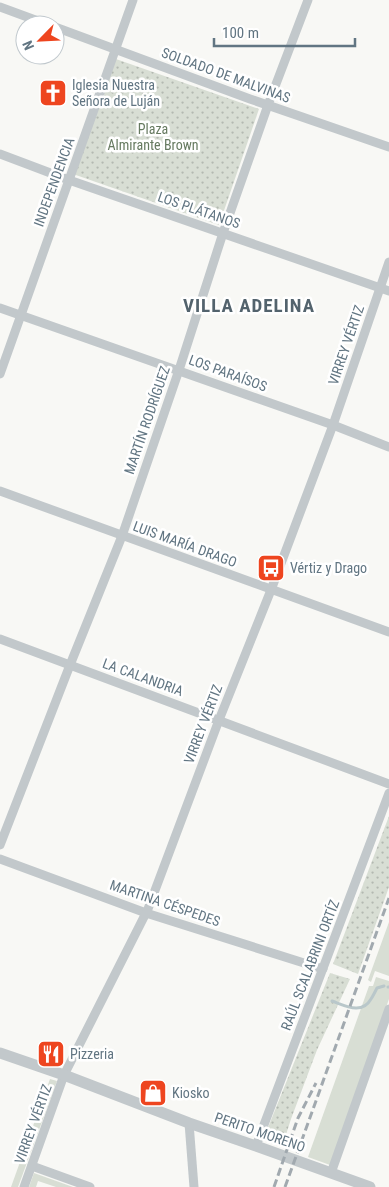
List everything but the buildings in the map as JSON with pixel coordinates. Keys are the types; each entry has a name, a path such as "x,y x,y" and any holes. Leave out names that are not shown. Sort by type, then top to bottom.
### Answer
{"street":[{"name":"INDEPENDENCIA","path":"0,374 133,0"},
{"name":"MARTÍN RODRÍGUEZ","path":"0,845 122,536 179,370 223,233 268,105 308,0"},
{"path":"0,6 23,15"},
{"name":"SOLDADO DE MALVINAS","path":"65,31 389,147"},
{"name":"LOS PLÁTANOS","path":"0,154 69,180 385,289"},
{"name":"VIRREY VÉRTIZ","path":"24,1187 64,1075 146,913 385,289 389,262"},
{"name":"LOS PARAÍSOS","path":"0,308 333,425 389,447"},
{"name":"LUIS MARÍA DRAGO","path":"0,491 389,632"},
{"name":"LA CALANDRIA","path":"0,639 389,784"},
{"name":"RAÚL SCALABRINI ORTÍZ","path":"256,1146 389,793"},
{"name":"MARTINA CÉSPEDES","path":"0,859 146,913 322,969"},
{"path":"331,1173 389,1009"},
{"name":"PERITO MORENO","path":"0,1053 370,1187"},
{"path":"189,1123 194,1187"},
{"path":"32,1166 90,1187"}],"green space":[{"name":"Plaza Almirante Brown","path":"113,58 259,109 219,225 73,174"},
{"path":"389,816 389,887 358,974 333,964"},
{"path":"389,922 389,976 375,971 371,982 368,980"},
{"path":"330,973 350,979 317,1050 282,1147 263,1140"},
{"path":"376,977 389,981 389,999 330,1165 308,1157 369,986 373,986"},
{"path":"50,1079 57,1081 18,1187 11,1187"},
{"path":"34,1173 73,1187 56,1187 38,1181 36,1187 29,1187"}],"waterway":[{"path":"332,1001 353,1008 363,1007 371,999 377,988 384,986"}],"railway":[{"path":"285,1187 389,898"},
{"path":"274,1187 298,1118 316,1083"}],"place":[{"name":"Iglesia Nuestra Señora de Luján","path":"53,93"},
{"name":"Vértiz y Drago","path":"271,568"},
{"name":"Pizzeria","path":"51,1054"},
{"name":"Kiosko","path":"153,1093"}],"district":[{"name":"VILLA ADELINA","path":"249,305"}]}
